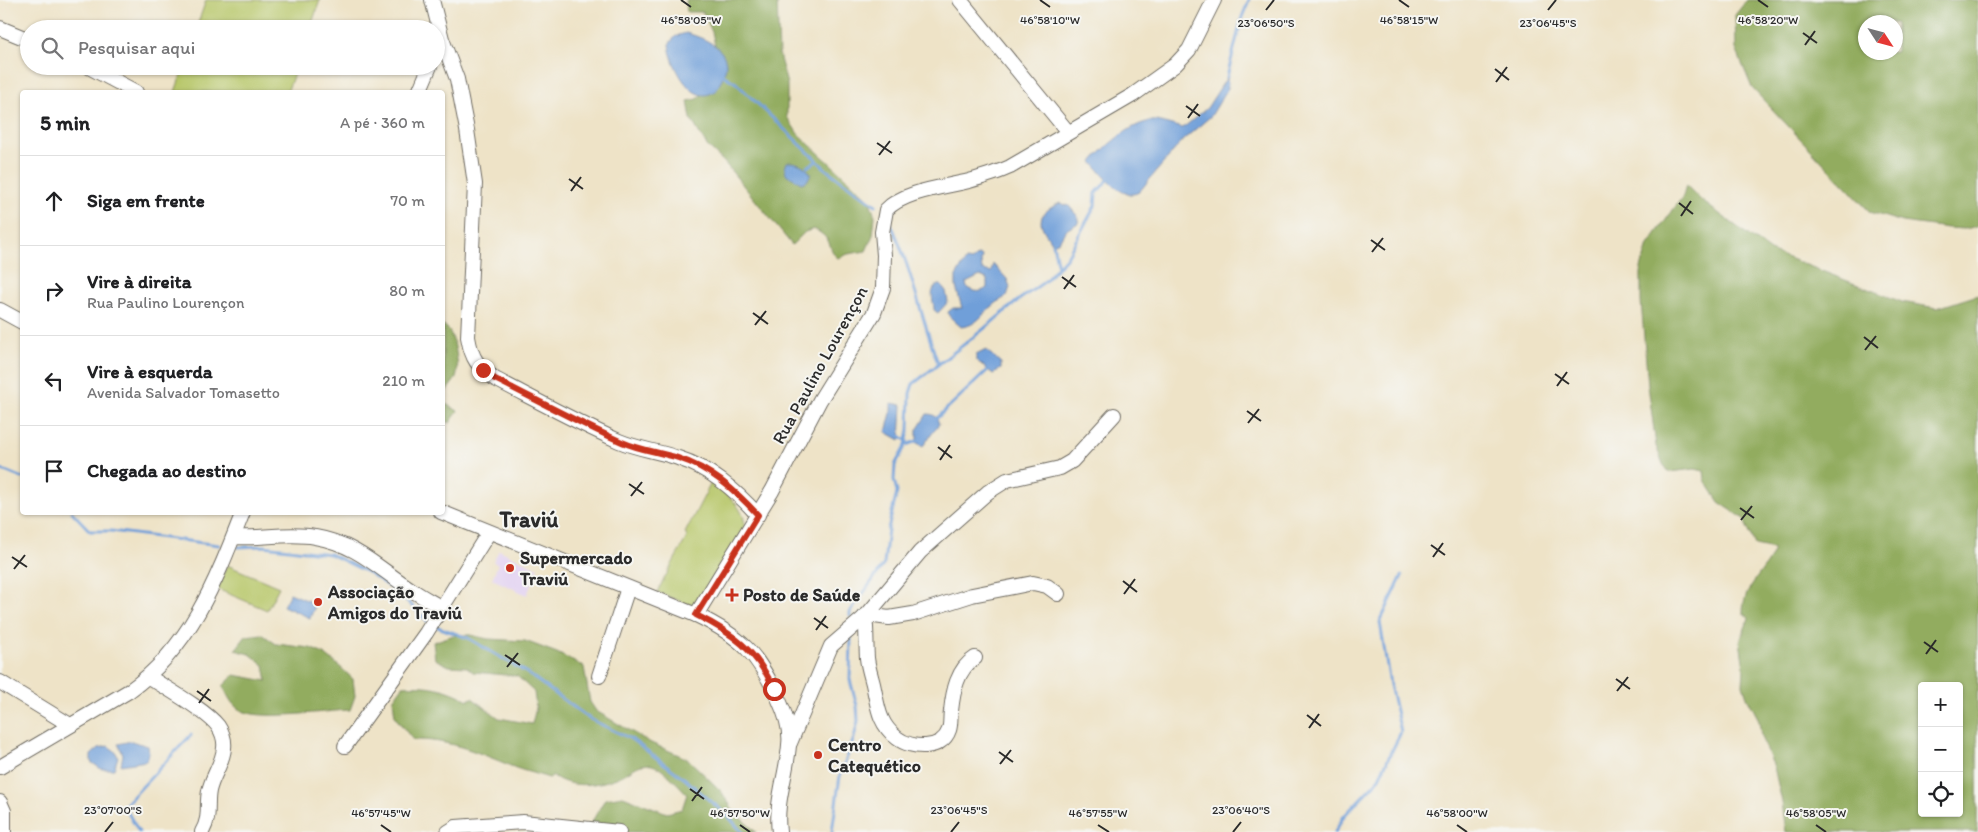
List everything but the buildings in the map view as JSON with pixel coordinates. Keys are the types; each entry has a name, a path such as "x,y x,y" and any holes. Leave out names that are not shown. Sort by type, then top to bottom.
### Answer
{"street":[{"path":"432,0 437,20"},
{"path":"960,0 1068,132"},
{"name":"Rua Paulino Lourençon","path":"696,615 758,515 797,446 820,400 874,313 883,288 884,255 882,232 886,210 897,201 913,195 990,175 1010,167 1134,95 1175,65 1189,50 1214,0"},
{"path":"0,28 20,36"},
{"path":"445,46 457,79 475,184 468,337 471,355 483,370 495,379 598,432 633,447 676,457 698,465 720,479 758,515"},
{"path":"104,75 132,90"},
{"path":"420,90 426,75"},
{"path":"0,310 20,321"},
{"path":"780,832 779,798 790,743 831,646 866,616 920,552 961,514 988,492 1007,480 1060,468 1072,461 1114,415"},
{"path":"445,514 696,615 729,633 744,645 767,673 782,706 790,743"},
{"path":"0,767 129,691 149,676 176,648 191,627 234,537 242,515"},
{"path":"345,746 442,608 489,532"},
{"path":"234,537 313,536 332,540 352,548 411,590 442,608"},
{"path":"866,616 889,618 913,614 972,595 1033,583 1047,586 1058,594"},
{"path":"599,676 628,588"},
{"path":"866,616 867,659 880,718 889,732 901,741 913,746 924,746 938,742 947,736 950,728 953,695 958,677 968,662 974,658"},
{"path":"149,676 206,715 218,726 223,736 223,754 209,791 208,822 202,832"},
{"path":"0,682 70,725"},
{"path":"0,802 4,811 4,832"},
{"path":"448,832 456,827 523,822 619,832"}],"shaded area":[{"path":"499,550 538,568 527,595 492,579 498,564 493,562"}],"green space":[{"path":"206,0 320,0 313,20 199,20"},
{"path":"686,0 777,0 779,55 787,84 787,117 798,134 869,199 875,216 873,235 866,251 838,258 825,237 814,229 805,232 792,245 724,162 707,146 691,119 688,101 698,99 705,90 719,63 712,32 703,12 687,12"},
{"path":"1747,0 1978,0 1978,226 1965,229 1948,228 1902,222 1870,212 1752,88 1736,49 1735,15"},
{"path":"181,75 294,75 288,90 176,90"},
{"path":"1686,185 1702,201 1770,251 1902,302 1937,308 1978,295 1977,832 1786,832 1782,802 1774,767 1761,737 1759,720 1743,685 1744,668 1740,641 1749,618 1743,613 1746,595 1774,549 1755,545 1743,518 1719,502 1705,480 1704,471 1695,469 1669,472 1663,464 1656,446 1648,385 1641,301 1641,268 1648,245 1683,196"},
{"path":"445,326 453,339 457,368 455,380 445,393"},
{"path":"445,404 458,411 450,423 447,421 445,424"},
{"path":"711,483 738,507 744,520 745,528 695,607 657,592 687,537 685,533"},
{"path":"227,565 279,587 267,610 217,589"},
{"path":"262,634 276,644 310,648 324,654 338,665 353,679 355,696 350,710 267,715 245,712 237,708 223,686 234,675 267,681 264,665 250,654 235,650 246,636"},
{"path":"454,635 525,641 557,653 584,667 590,702 596,711 651,743 688,759 721,791 735,813 756,832 586,832 605,799 623,796 667,813 682,809 687,794 666,773 656,766 647,764 606,781 579,784 570,783 553,776 549,778 520,770 460,747 437,741 413,740 395,717 393,700 403,686 429,686 452,692 468,700 472,698 499,718 532,724 536,708 534,692 517,676 473,672 467,667 449,666 435,659 433,642"}],"water":[{"path":"686,33 711,43 717,47 725,58 726,67 716,91 705,95 698,94 691,90 680,76 672,59 669,44 676,36"},
{"path":"1227,77 1228,88 1211,116 1183,140 1139,192 1133,194 1120,190 1092,162 1112,141 1139,124 1157,121 1183,128 1207,108"},
{"path":"787,162 798,163 804,166 811,174 807,181 801,183 786,174"},
{"path":"1060,203 1069,206 1079,218 1078,223 1066,230 1059,241 1053,244 1044,231 1041,220 1046,212"},
{"path":"977,255 982,256 982,270 991,272 993,264 1007,279 1010,287 1007,296 979,319 967,326 961,327 949,316 948,312 953,308 962,308 956,287 956,276 966,260 972,261","holes":["980,276 987,279 987,288 982,291 967,288 966,283"]},
{"path":"938,285 941,285 946,291 948,302 938,313 934,310 932,296 933,290"},
{"path":"986,350 1001,363 1001,369 993,374 976,360 976,355"},
{"path":"891,403 902,405 900,440 886,432 891,413"},
{"path":"927,414 935,416 939,424 923,446 917,443 917,430"},
{"path":"290,593 316,604 310,618 283,606"},
{"path":"131,741 148,746 149,753 146,761 121,765 123,754 118,744"},
{"path":"108,746 115,751 118,757 114,769 101,769 91,762 91,755 99,748"}],"waterway":[{"path":"1227,77 1242,17 1249,0"},
{"path":"723,75 736,83 828,171 876,205"},
{"path":"807,167 817,161"},
{"path":"850,616 850,612 884,564 888,529 897,492 894,480 895,465 906,445 909,429 910,393 913,384 1044,282 1067,257 1095,206 1096,193 1108,180"},
{"path":"890,222 910,274 938,363"},
{"path":"1053,244 1058,267"},
{"path":"937,418 988,370"},
{"path":"900,436 907,441"},
{"path":"906,445 917,441"},
{"path":"0,469 20,477"},
{"path":"75,515 90,531 111,531 219,545"},
{"path":"238,547 264,546 330,554 371,574 400,594 427,621"},
{"path":"1335,832 1344,816 1378,780 1401,732 1390,685 1380,622 1402,576"},
{"path":"435,626 468,638 527,673 590,719 631,739 685,779 728,816 742,832"},
{"path":"832,832 840,776 858,721 857,706 850,680 851,637"},
{"path":"139,832 124,806 191,735"}],"place":[{"name":"Supermercado Traviú","path":"510,568"},
{"name":"Posto de Saúde","path":"732,595"},
{"name":"Associação Amigos do Traviú","path":"318,602"},
{"name":"Centro Catequético","path":"818,755"}],"district":[{"name":"Traviú","path":"529,519"}],"route":[{"path":"483,370 495,379 598,432 633,447 676,457 698,465 720,479 748,504 758,515 696,615 729,633 744,645 767,673 774,689"}]}
